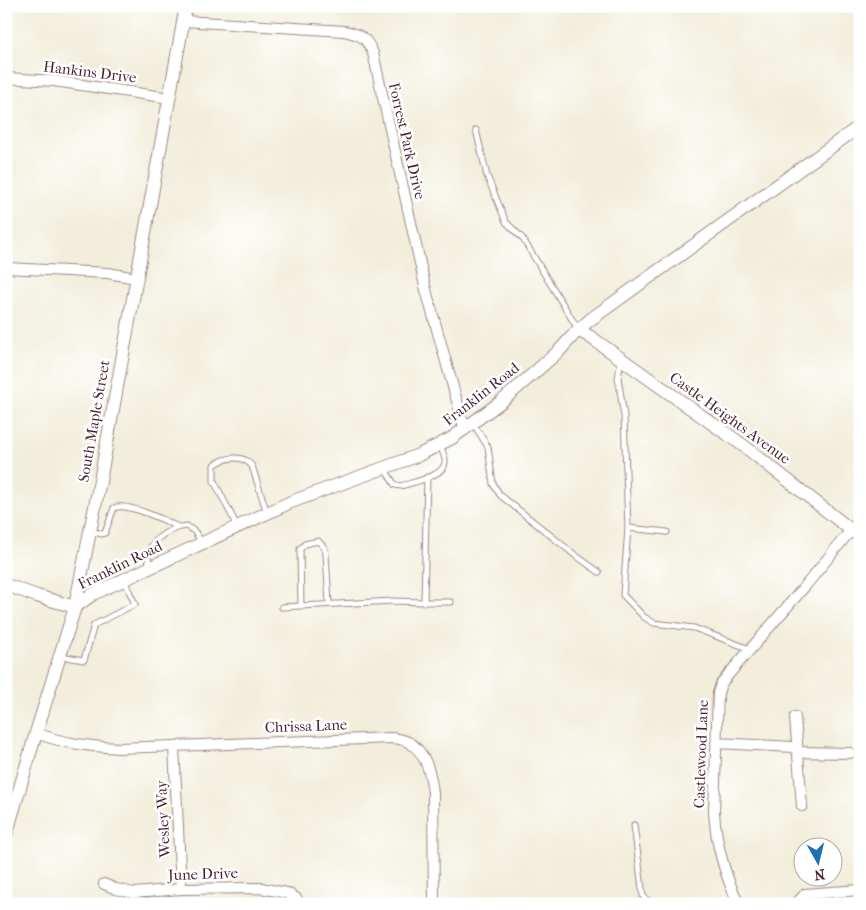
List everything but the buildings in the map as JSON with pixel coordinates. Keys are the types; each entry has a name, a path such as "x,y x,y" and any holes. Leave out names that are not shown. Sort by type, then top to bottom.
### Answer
{"street":[{"name":"South Maple Street","path":"6,835 75,607 100,481 186,6"},
{"name":"Forrest Park Drive","path":"184,21 344,31 362,36 367,40 373,53 426,290 469,426"},
{"name":"Hankins Drive","path":"6,78 54,81 170,98"},
{"name":"Franklin Road","path":"75,607 93,594 291,502 419,455 440,444 469,426 502,401 559,351 578,330 860,126"},
{"path":"6,268 108,273 136,278"},
{"name":"Castle Heights Avenue","path":"578,330 621,358 744,446 855,533"},
{"name":"Castlewood Lane","path":"738,903 715,830 718,693 721,684 728,675 855,533"},
{"path":"6,585 75,607"},
{"path":"795,718 802,806"},
{"name":"Chrissa Lane","path":"36,733 79,745 119,748 392,738 407,741 416,748 432,774 434,904"},
{"path":"716,743 793,747 798,752 850,753"},
{"name":"Wesley Way","path":"174,747 181,889"},
{"name":"June Drive","path":"104,884 134,893 181,889 261,888 287,893 296,898 300,904"},
{"path":"796,904 805,894 860,890"}],"lane":[{"path":"476,130 487,176 506,222 523,239 578,330"},
{"path":"621,358 618,378 624,416 628,528 623,595 644,617 654,623 694,628 751,649"},
{"path":"469,426 488,447 493,484 500,495 574,555 600,572"},
{"path":"384,468 394,485 401,486 440,473 446,460 440,444"},
{"path":"238,527 214,481 214,465 221,461 241,457 248,460 252,466 267,514"},
{"path":"424,602 426,477"},
{"path":"90,530 102,534 105,533 114,508 118,506 128,507 161,518 178,527"},
{"path":"151,568 147,558 148,550 166,534 178,527 187,526 195,532 202,544"},
{"path":"628,528 667,532"},
{"path":"301,606 300,549 305,544 318,541 324,547 326,554 329,604"},
{"path":"60,656 84,660 94,625 135,604 124,580"},
{"path":"282,607 393,601 451,602"},
{"path":"634,825 644,896 648,902 659,904"}]}
